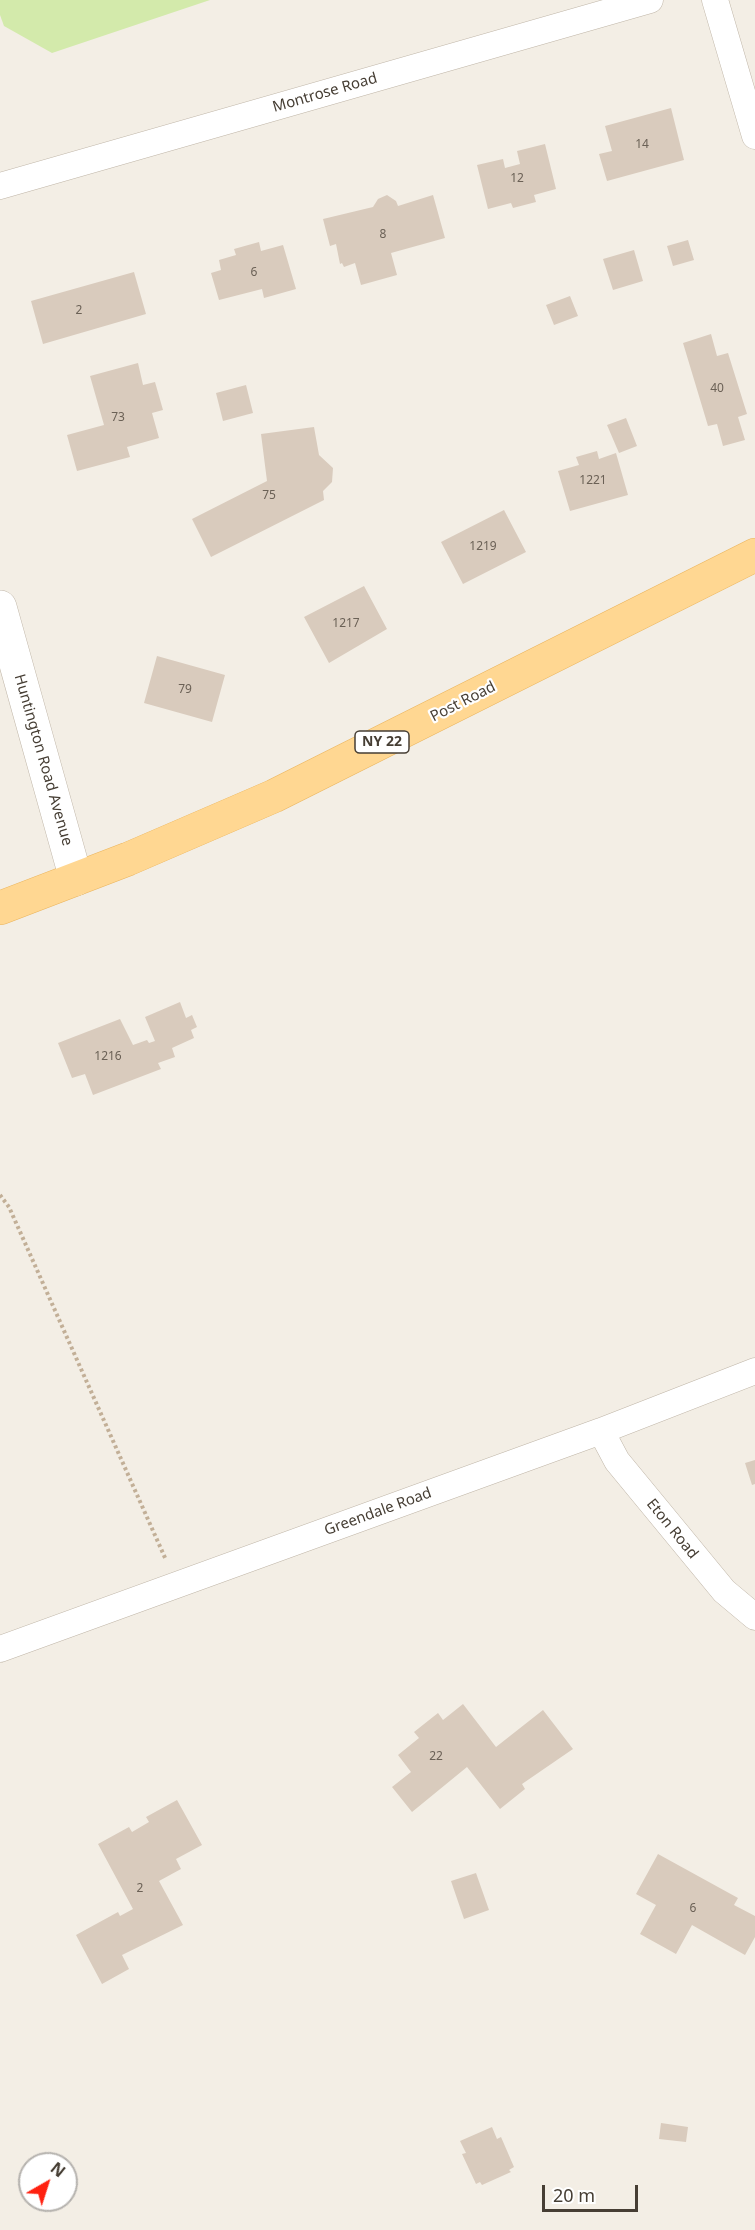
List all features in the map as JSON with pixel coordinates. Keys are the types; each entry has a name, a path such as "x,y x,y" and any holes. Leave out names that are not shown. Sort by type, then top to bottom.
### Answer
{"main road":[{"name":"Post Road","path":"0,908 76,879 274,796 755,555"}],"street":[{"name":"Montrose Road","path":"0,186 650,0"},
{"path":"715,0 755,136"},
{"name":"Huntington Road Avenue","path":"0,607 76,879"},
{"name":"Greendale Road","path":"0,1649 601,1431 755,1371"},
{"name":"Eton Road","path":"601,1431 617,1461 724,1591 755,1617"}],"path":[{"path":"0,1195 9,1207 177,1585"}],"green space":[{"path":"0,0 210,0 52,53 4,26 0,15"}],"building":[{"path":"671,108 684,160 607,181 599,154 612,151 605,126"},
{"path":"545,144 556,189 534,195 536,202 513,208 511,203 488,209 477,165 503,159 505,168 520,164 517,151"},
{"path":"387,195 396,201 398,206 433,195 445,238 391,253 397,275 361,285 355,263 344,267 342,263 340,264 336,244 330,246 323,219 373,207 378,199"},
{"path":"688,240 694,260 673,266 667,246"},
{"path":"259,242 261,251 283,245 296,289 264,298 262,289 219,300 211,273 221,270 219,260 236,255 234,249"},
{"path":"634,250 643,281 613,290 603,259"},
{"path":"134,272 146,314 43,344 31,301"},
{"path":"570,296 578,316 554,325 546,305"},
{"path":"711,334 717,356 728,353 747,414 738,417 745,440 723,446 717,424 708,426 683,343"},
{"path":"138,363 143,385 155,382 163,410 152,413 159,438 127,447 130,457 77,471 67,435 104,425 90,376"},
{"path":"246,385 253,413 223,421 216,393"},
{"path":"626,418 637,446 619,453 607,425"},
{"path":"314,427 319,455 333,468 332,482 323,491 324,500 211,557 192,519 267,481 261,434"},
{"path":"597,451 599,459 616,453 628,495 570,511 558,471 579,465 576,457"},
{"path":"504,510 526,552 463,584 441,542"},
{"path":"364,586 387,629 329,663 304,617"},
{"path":"157,656 225,675 212,722 144,703"},
{"path":"180,1002 186,1018 192,1015 197,1027 191,1030 194,1038 172,1048 175,1057 158,1063 161,1069 93,1095 85,1074 72,1078 58,1043 120,1019 133,1045 147,1040 149,1043 155,1041 145,1017"},
{"path":"755,1460 755,1484 752,1485 745,1463"},
{"path":"463,1704 496,1747 543,1710 573,1749 522,1784 525,1789 500,1809 467,1767 412,1812 392,1787 411,1772 398,1755 419,1738 414,1732 438,1713 443,1720"},
{"path":"177,1800 202,1845 176,1859 181,1869 159,1881 183,1925 122,1955 129,1969 102,1984 76,1935 118,1912 120,1916 133,1909 98,1844 129,1827 132,1832 149,1822 146,1817"},
{"path":"658,1854 738,1898 734,1905 755,1916 755,1937 745,1955 692,1925 676,1954 640,1934 656,1905 636,1894"},
{"path":"476,1873 489,1910 464,1919 451,1881"},
{"path":"661,2123 688,2127 686,2142 659,2139"},
{"path":"492,2127 497,2139 501,2137 514,2167 509,2170 511,2172 482,2185 480,2182 476,2184 462,2154 466,2153 460,2141"}]}
